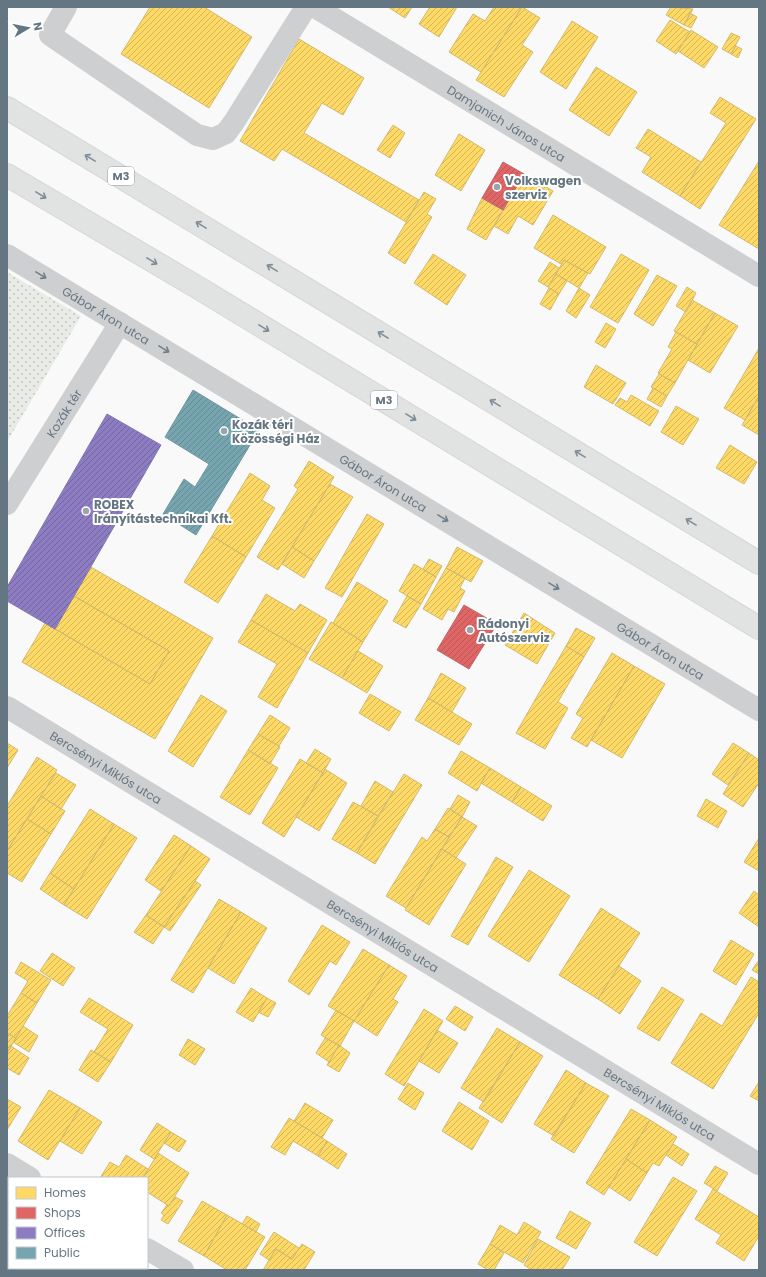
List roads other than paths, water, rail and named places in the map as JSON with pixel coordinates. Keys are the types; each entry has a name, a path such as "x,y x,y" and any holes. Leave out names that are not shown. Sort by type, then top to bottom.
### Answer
{"main road":[{"name":"M3","path":"7,108 759,563"},
{"name":"M3","path":"7,175 197,287 759,628"}],"street":[{"path":"66,7 50,35 197,135 213,139 226,133 234,122 306,7"},
{"name":"Damjanich János utca","path":"315,7 759,276"},
{"name":"Gábor Áron utca","path":"7,256 759,710"},
{"name":"Kozák tér","path":"7,504 120,323"},
{"name":"Bercsényi Miklós utca","path":"7,707 759,1164"},
{"path":"7,1164 28,1177"},
{"path":"148,1249 183,1270"}],"place":[{"name":"Volkswagen szerviz","path":"497,187"},
{"name":"Kozák téri Közösségi Ház","path":"224,431"},
{"name":"ROBEX Irányítástechnikai Kft.","path":"86,511"},
{"name":"Rádonyi Autószerviz","path":"470,630"}]}
